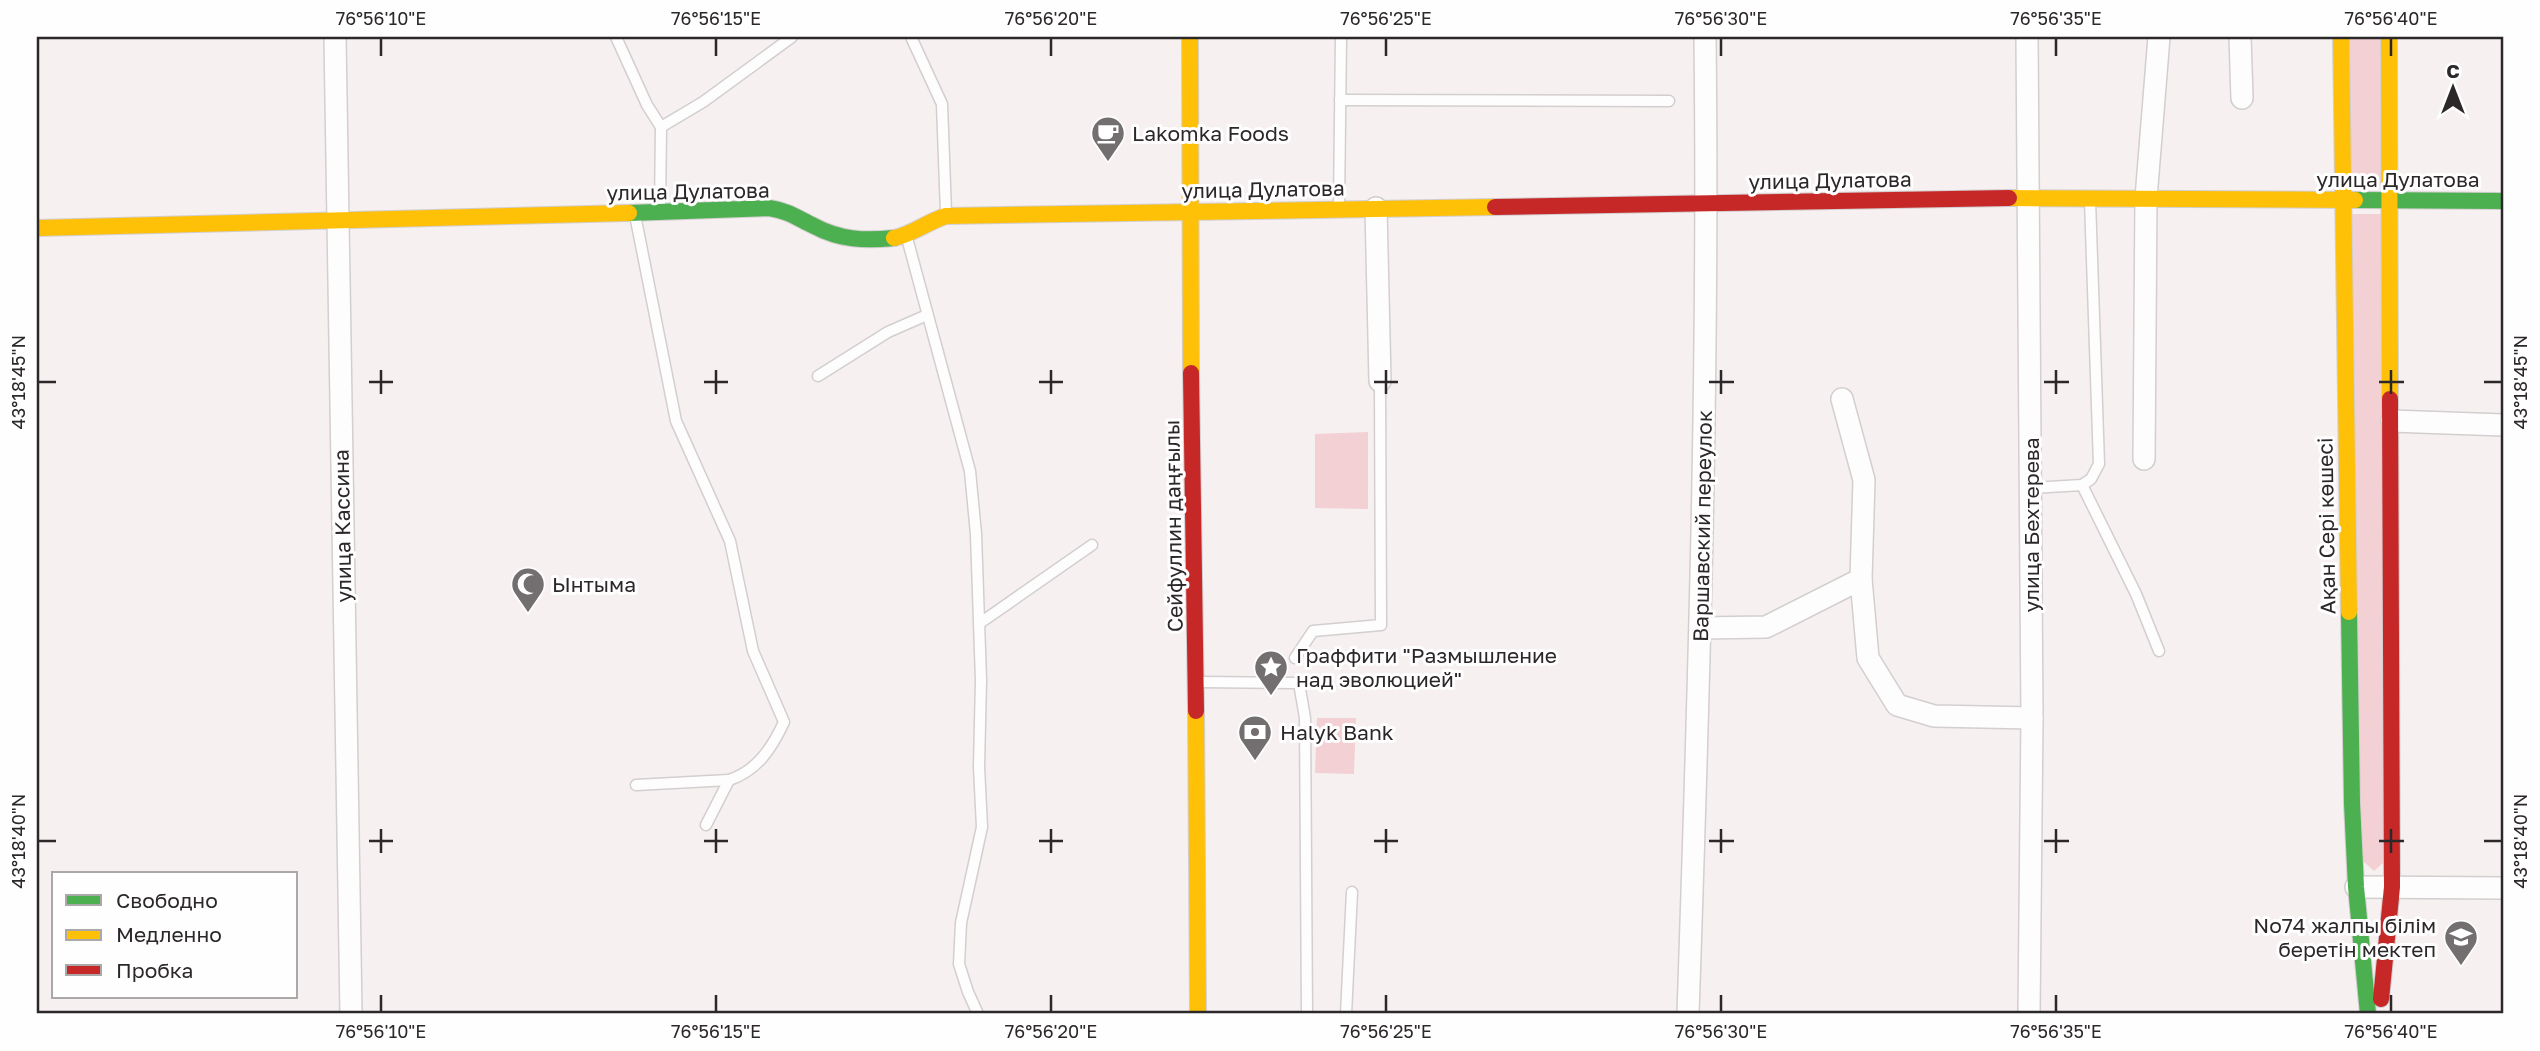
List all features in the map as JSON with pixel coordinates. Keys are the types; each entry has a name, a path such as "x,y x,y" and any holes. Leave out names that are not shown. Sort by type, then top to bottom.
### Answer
{"street":[{"name":"улица Кассина","path":"335,37 351,1014"},
{"name":"Сейфуллин даңғылы","path":"1190,37 1189,211 1198,1014"},
{"name":"Варшавский переулок","path":"1688,1014 1701,628 1707,204 1705,37"},
{"name":"улица Бехтерева","path":"2027,37 2032,718 2029,1014"},
{"path":"2144,459 2146,198 2159,37"},
{"path":"2240,37 2242,98"},
{"name":"Ақан Сері көшесі","path":"2341,37 2352,778 2356,887 2368,1014"},
{"path":"2379,1014 2392,887 2389,37"},
{"name":"улица Дулатова","path":"37,228 769,208 788,211 815,227 846,239 874,240 906,236 925,223 946,216 2029,198 2503,201"},
{"path":"1376,208 1380,381"},
{"path":"1842,399 1864,480 1861,579 1868,658 1898,705 1934,716 2032,718"},
{"path":"2392,421 2503,425"},
{"path":"1701,628 1766,627 1861,579"},
{"path":"2356,887 2503,888"}],"lane":[{"path":"616,37 647,105 661,127 660,212"},
{"path":"661,127 703,102 792,37"},
{"path":"911,37 942,104 946,216"},
{"path":"1339,209 1341,37"},
{"path":"1340,100 1669,101"},
{"path":"2031,488 2082,485 2091,479 2099,464 2090,198"},
{"path":"634,213 676,421 730,541 753,651 783,722 773,747 745,775 729,780 636,785"},
{"path":"906,236 970,471 976,534 980,623 979,767 982,827 961,923 959,964 978,1014"},
{"path":"818,376 888,332 927,316"},
{"path":"1295,658 1313,631 1381,625 1380,381"},
{"path":"2082,485 2136,594 2159,651"},
{"path":"980,623 1091,545"},
{"path":"1196,682 1299,683 1306,718 1307,1014"},
{"path":"706,825 729,780"},
{"path":"1346,1014 1352,892"}],"shaded area":[{"path":"2348,37 2380,37 2381,188 2351,186"},
{"path":"2342,214 2390,214 2392,855 2374,871 2355,854"},
{"path":"1368,432 1368,509 1315,508 1315,434"},
{"path":"1317,718 1356,718 1354,774 1315,773"}],"traffic: fast":[{"path":"2355,200 2503,201"},
{"path":"629,213 769,208 788,213 843,237 894,238"},
{"path":"2349,612 2352,803 2356,887 2368,1014"}],"traffic: slow":[{"path":"1190,37 1191,373"},
{"path":"2341,37 2349,612"},
{"path":"2389,37 2390,399"},
{"path":"2009,198 2355,200"},
{"path":"894,238 946,216 1495,207"},
{"path":"37,228 629,213"},
{"path":"1196,711 1198,1014"}],"traffic: jam":[{"path":"1495,207 2009,198"},
{"path":"1191,373 1196,711"},
{"path":"2381,999 2392,887 2390,399"}],"place":[{"name":"Lakomka Foods","path":"1108,163"},
{"name":"Ынтыма","path":"528,614"},
{"name":"Граффити \"Размышление над эволюцией\"","path":"1271,697"},
{"name":"Halyk Bank","path":"1255,762"},
{"name":"No74 жалпы білім беретін мектеп","path":"2461,967"}]}
